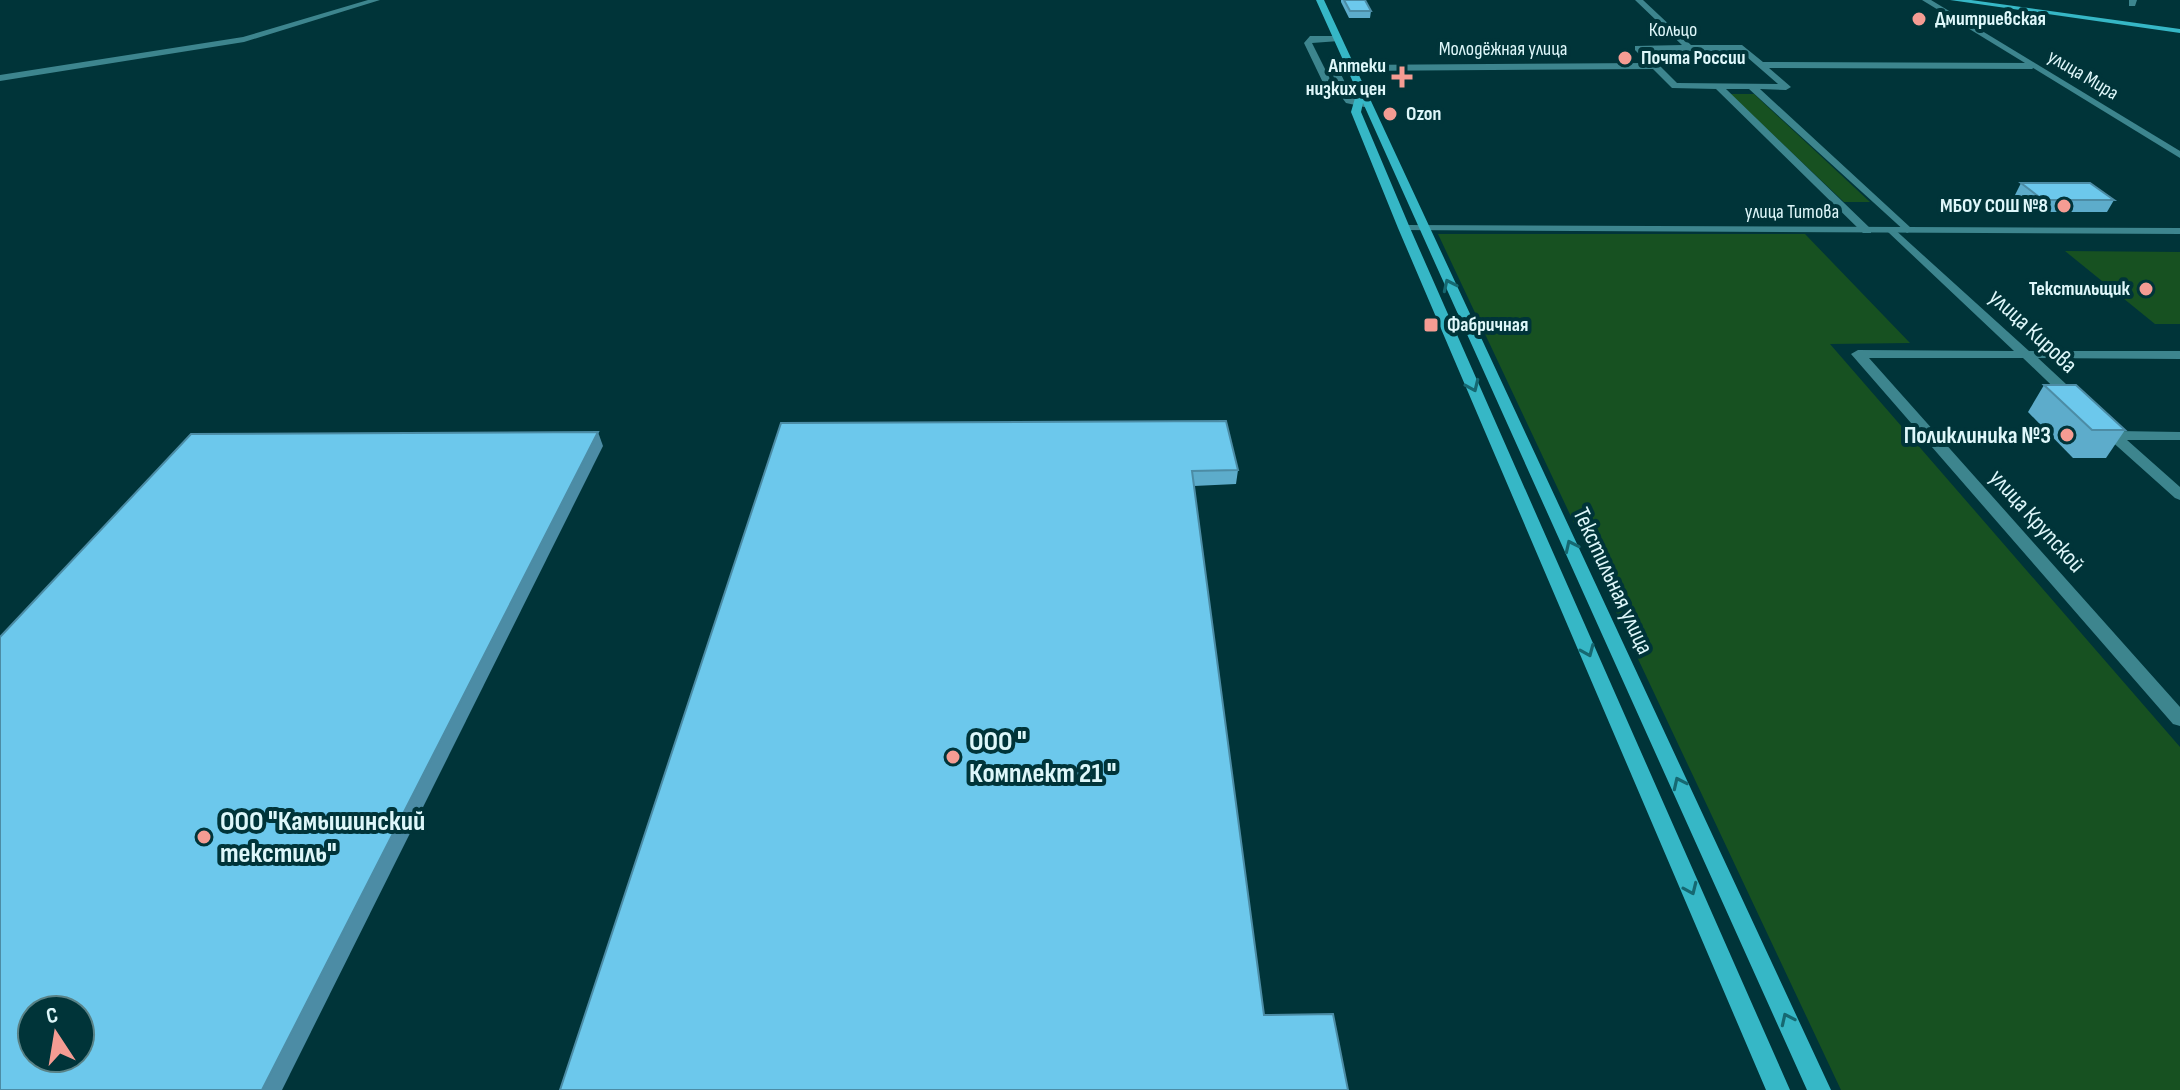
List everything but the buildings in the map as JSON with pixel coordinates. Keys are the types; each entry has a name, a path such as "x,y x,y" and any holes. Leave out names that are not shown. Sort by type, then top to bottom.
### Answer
{"main road":[{"name":"Текстильная улица","path":"1320,0 1349,68 1357,101 1404,228 1778,1090"},
{"path":"1954,0 2180,31"},
{"name":"Текстильная улица","path":"1357,101 1422,228 1819,1090"}],"street":[{"path":"0,78 244,39 376,0"},
{"path":"1639,0 1689,48"},
{"name":"улица Мира","path":"1926,0 2180,155"},
{"path":"1336,39 1310,39 1308,43 1330,89 1357,101"},
{"name":"Кольцо","path":"1638,48 1742,48 1762,65 1786,87 1675,86 1638,48"},
{"path":"1762,65 2032,66"},
{"name":"Молодёжная улица","path":"1349,68 1656,66"},
{"path":"1334,68 1357,101"},
{"path":"1718,86 1867,231"},
{"name":"улица Кирова","path":"1751,86 2027,354 2180,495"},
{"name":"улица Титова","path":"1404,228 2180,231"},
{"name":"улица Крупской","path":"2027,354 1858,354 2180,719"},
{"path":"2027,354 2180,355"},
{"path":"2113,435 2180,436"}],"green space":[{"path":"1730,94 1754,94 1870,202 1844,202"},
{"path":"1438,234 1805,234 1910,343 1830,344 2180,747 2180,1090 1841,1090"},
{"name":"Текстильщик","path":"2065,251 2180,252 2180,324 2155,324"}],"place":[{"name":"Дмитриевская","path":"1919,19"},
{"name":"Почта России","path":"1625,58"},
{"name":"Аптеки низких цен","path":"1402,77"},
{"name":"Ozon","path":"1390,114"},
{"name":"МБОУ СОШ №8","path":"2064,206"},
{"name":"Текстильщик","path":"2146,289"},
{"name":"Фабричная","path":"1431,325"},
{"name":"Поликлиника №3","path":"2067,435"},
{"name":"ООО \" Комплект 21 \"","path":"953,757"},
{"name":"ООО \"Камышинский текстиль\"","path":"204,837"}]}
